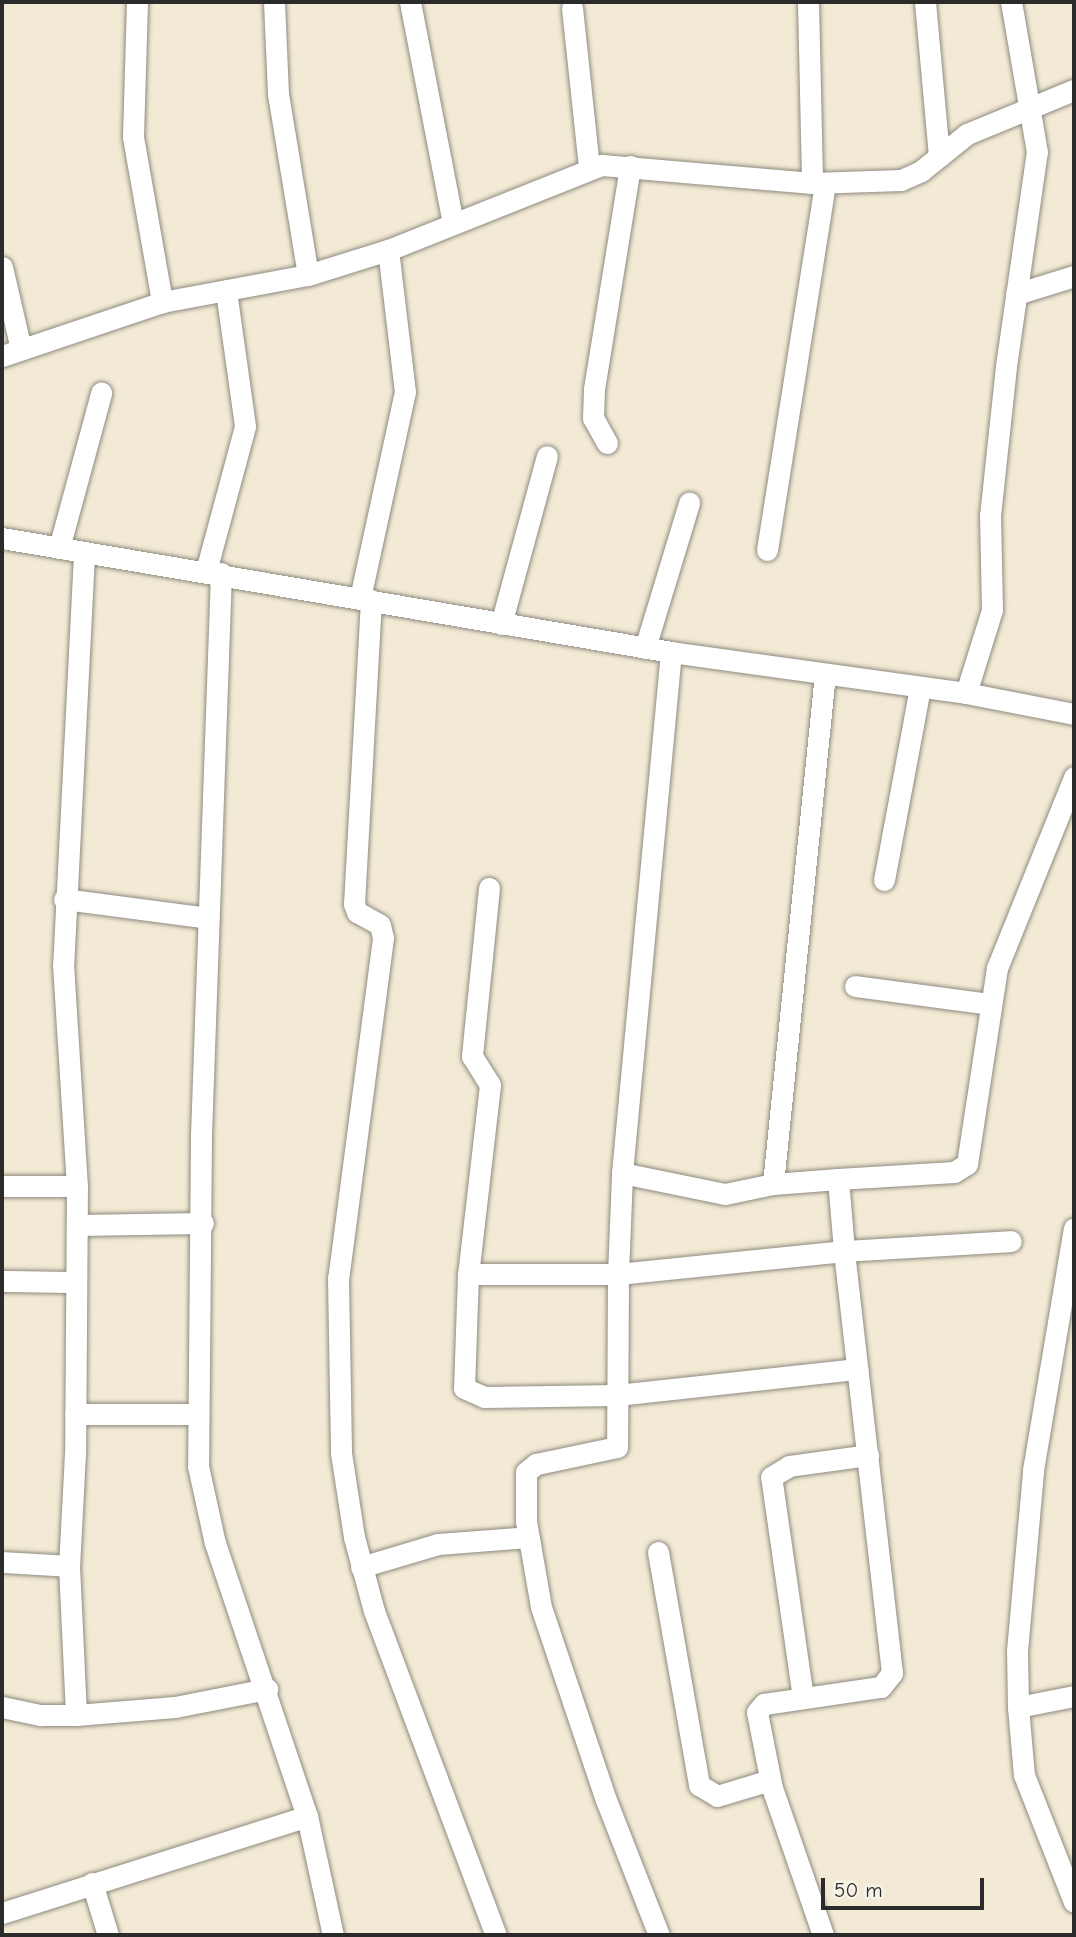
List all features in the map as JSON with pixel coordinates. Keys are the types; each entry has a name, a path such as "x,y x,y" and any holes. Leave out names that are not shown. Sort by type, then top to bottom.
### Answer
{"street":[{"path":"137,2 133,137 162,302"},
{"path":"275,2 278,94 309,275"},
{"path":"410,2 453,223"},
{"path":"767,550 818,183 808,2"},
{"path":"925,2 939,156"},
{"path":"966,693 992,610 990,516 1016,294 1037,152 1032,110 1011,2"},
{"path":"572,8 589,168"},
{"path":"2,267 11,352 162,302 309,275 388,250 589,168 630,166 818,183 901,180 982,126 1032,110 1074,90"},
{"path":"607,443 593,418 594,389 630,166"},
{"path":"388,250 405,392 365,599 354,904 357,912 380,925 383,938 337,1313 341,1453 361,1567 496,1935"},
{"path":"1016,294 1074,276"},
{"path":"226,290 245,426 214,572 198,1466 204,1504 307,1816 333,1935"},
{"path":"59,548 101,393"},
{"path":"501,624 547,456"},
{"path":"645,648 689,503"},
{"path":"2,538 84,554 214,572 645,648 966,693 1074,714"},
{"path":"76,1715 69,1566 75,1414 77,1186 62,964 84,554"},
{"path":"659,1935 560,1670 541,1607 528,1537 526,1472 536,1464 613,1450 618,1441 618,1274 622,1173 671,652"},
{"path":"773,1184 825,674"},
{"path":"884,880 920,687"},
{"path":"622,1173 725,1194 773,1184 964,1168 990,1004 1014,918 1074,777"},
{"path":"489,888 472,1056 490,1085 468,1274 462,1380 469,1393 484,1398 617,1395 858,1369"},
{"path":"64,899 209,918"},
{"path":"855,986 990,1004"},
{"path":"823,1935 791,1852 770,1780 757,1712 764,1704 881,1687 892,1673 838,1179"},
{"path":"2,1186 77,1186"},
{"path":"77,1225 203,1223"},
{"path":"1074,1228 1033,1470 1017,1651 1018,1707 1024,1775 1074,1902"},
{"path":"468,1274 618,1274 845,1251 1011,1241"},
{"path":"2,1281 76,1282"},
{"path":"75,1414 198,1415"},
{"path":"803,1698 771,1477 789,1466 868,1455"},
{"path":"361,1567 438,1544 528,1537"},
{"path":"658,1552 699,1785 717,1796 770,1780"},
{"path":"2,1562 69,1566"},
{"path":"2,1707 41,1715 76,1715 175,1707 267,1689"},
{"path":"1018,1707 1074,1696"},
{"path":"2,1913 307,1816"},
{"path":"92,1883 108,1935"}]}
